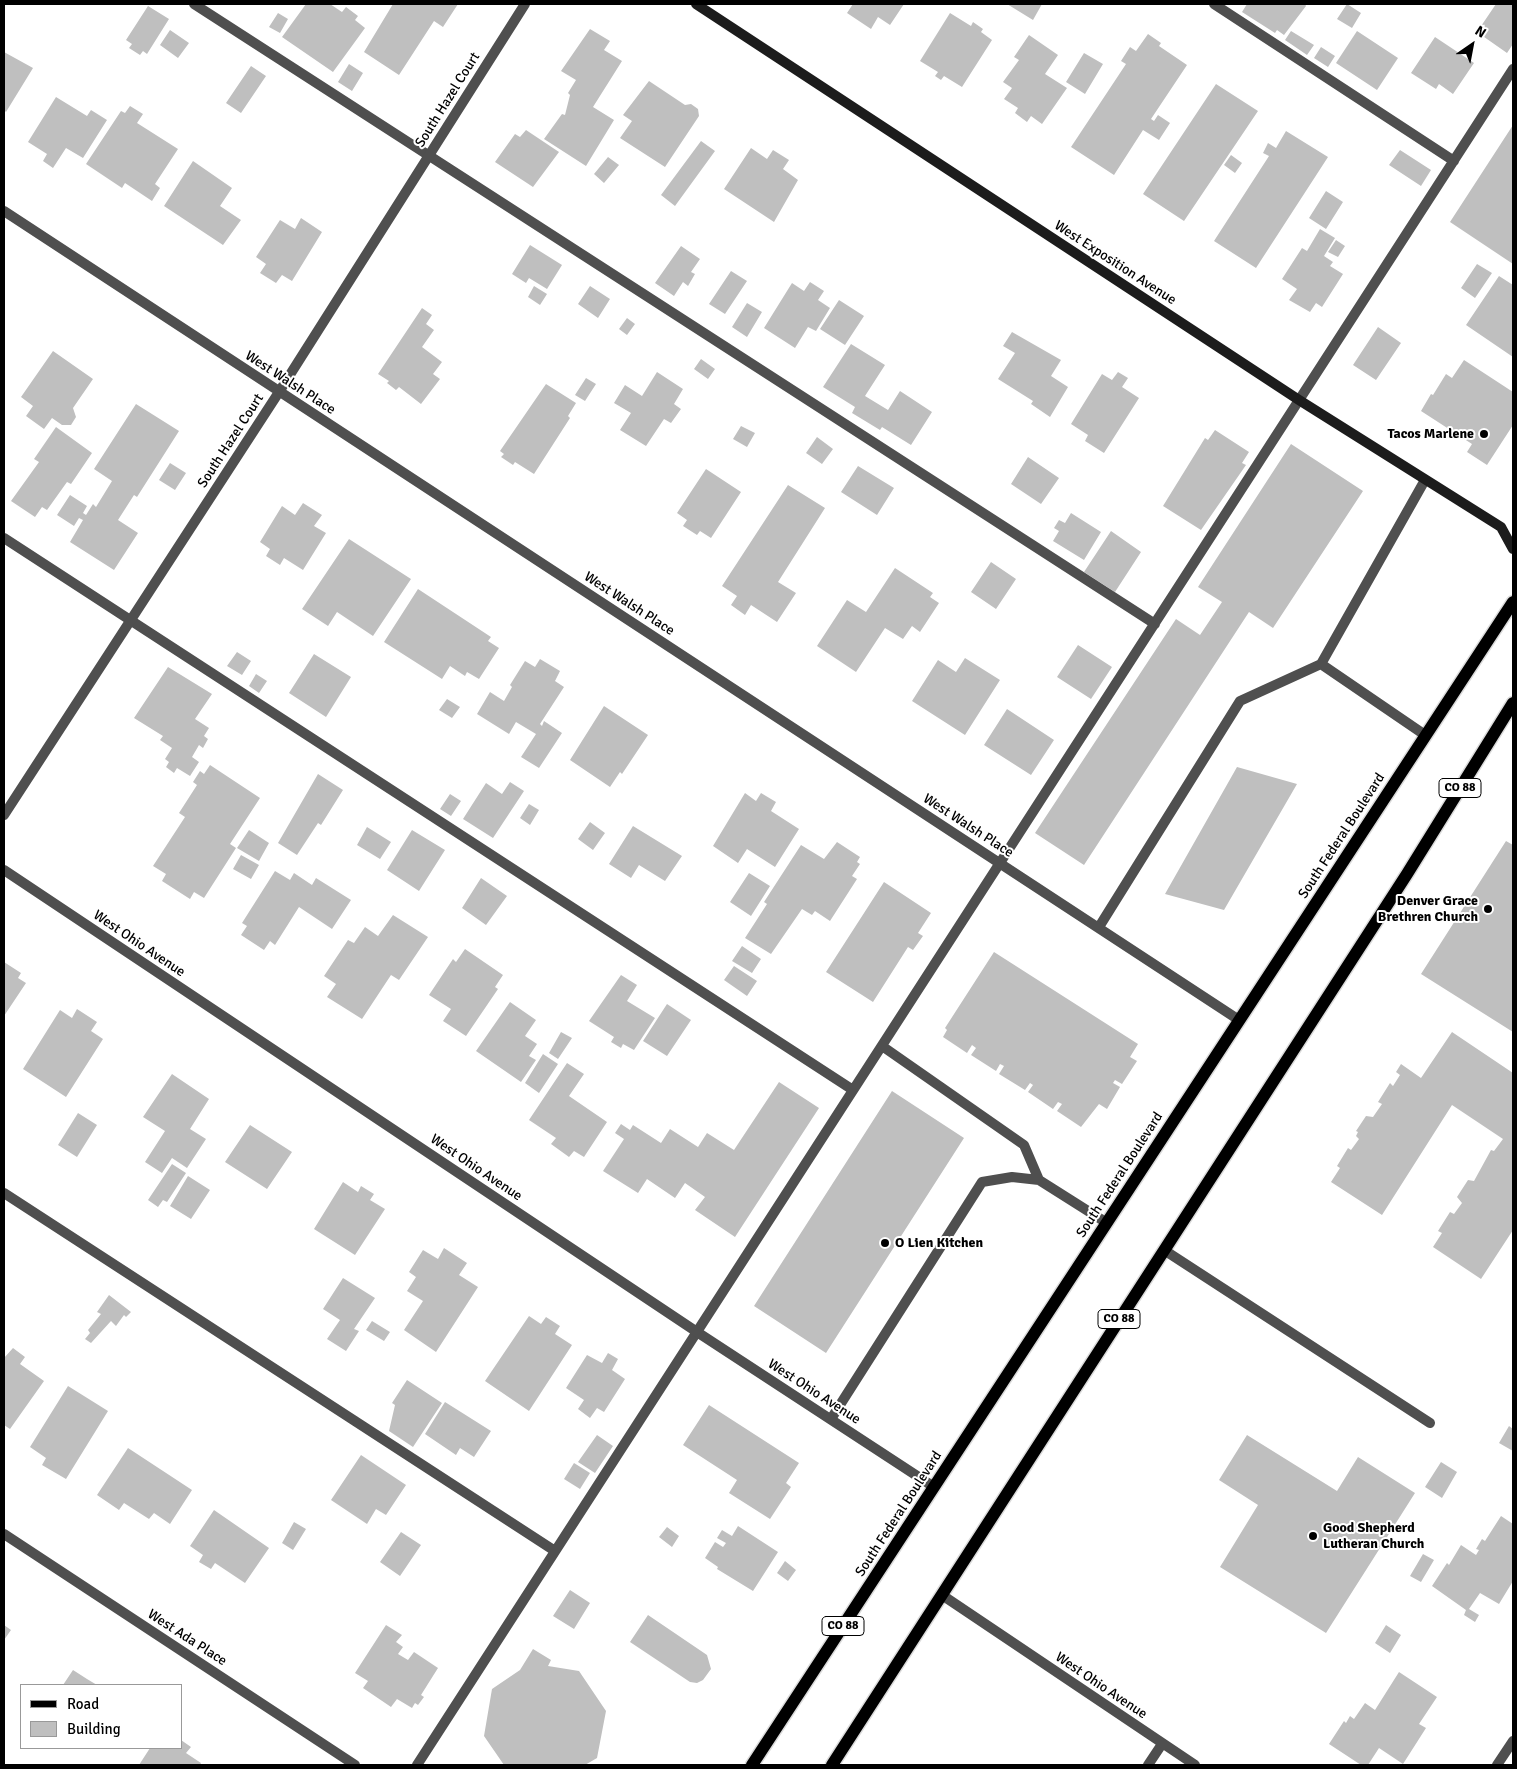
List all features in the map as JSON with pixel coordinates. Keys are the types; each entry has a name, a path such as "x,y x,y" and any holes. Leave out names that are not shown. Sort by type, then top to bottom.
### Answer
{"main road":[{"name":"South Federal Boulevard","path":"752,1765 1513,602"},
{"name":"CO 88","path":"832,1765 1407,874 1513,703"}],"street":[{"path":"194,4 1154,624"},
{"name":"South Hazel Court","path":"4,815 279,392 525,4"},
{"name":"West Exposition Avenue","path":"696,4 1299,400 1501,527 1513,549"},
{"path":"1214,4 1454,161"},
{"path":"417,1765 1513,69"},
{"name":"West Walsh Place","path":"4,211 1239,1020"},
{"path":"1099,927 1240,701 1321,664 1425,480"},
{"path":"4,538 854,1090"},
{"path":"1321,664 1426,735"},
{"name":"West Ohio Avenue","path":"4,870 697,1332 934,1487"},
{"path":"882,1046 1024,1145 1039,1180"},
{"path":"831,1419 982,1182 1012,1177 1039,1180 1107,1223"},
{"path":"4,1193 555,1551"},
{"path":"1164,1250 1430,1424"},
{"name":"West Ada Place","path":"4,1534 355,1765"},
{"name":"West Ohio Avenue","path":"942,1595 1195,1765"},
{"path":"1498,1765 1513,1741"},
{"path":"1148,1765 1162,1744"}],"building":[{"path":"306,4 330,4 342,12 346,7 358,16 355,20 365,28 333,72 282,37"},
{"path":"393,4 458,4 443,27 434,21 399,75 364,52"},
{"path":"853,4 904,4 890,25 878,17 871,29 847,13"},
{"path":"1007,4 1042,4 1033,20"},
{"path":"1247,4 1305,4 1306,6 1284,35 1277,30 1275,33 1242,12"},
{"path":"1347,4 1361,13 1352,28 1337,19"},
{"path":"1496,4 1513,4 1513,44 1507,53 1477,32"},
{"path":"148,6 169,19 147,54 143,51 140,55 129,48 132,44 126,40"},
{"path":"278,13 288,19 280,33 269,27"},
{"path":"950,13 971,26 973,22 983,29 981,32 992,40 962,87 944,76 941,80 935,76 938,72 920,61"},
{"path":"590,29 610,41 604,50 622,61 593,107 614,120 586,166 544,139 562,114 565,115 570,95 568,93 576,80 561,71"},
{"path":"170,30 189,43 178,58 160,45"},
{"path":"1291,31 1314,45 1307,55 1285,40"},
{"path":"1357,31 1398,58 1377,90 1336,63"},
{"path":"1148,34 1161,43 1159,46 1187,65 1151,119 1154,121 1158,115 1170,123 1159,140 1143,130 1114,175 1071,147 1126,64 1121,61 1130,47 1136,51"},
{"path":"1029,35 1058,55 1045,74 1067,88 1042,124 1031,116 1027,122 1015,113 1018,108 1004,99 1012,88 1003,82 1019,60 1014,57"},
{"path":"1435,37 1474,63 1453,94 1439,84 1436,89 1411,73"},
{"path":"1321,47 1335,56 1328,67 1314,58"},
{"path":"4,52 33,68 6,112 4,110"},
{"path":"1084,53 1103,64 1085,94 1066,82"},
{"path":"349,64 363,73 352,91 338,82"},
{"path":"251,66 266,76 241,113 226,103"},
{"path":"649,81 685,105 691,104 698,109 699,116 665,167 620,138 632,121 623,115"},
{"path":"1216,84 1258,111 1184,221 1143,194"},
{"path":"56,97 87,116 91,110 107,120 83,158 66,148 53,168 43,161 47,154 28,142"},
{"path":"130,106 143,114 137,123 178,149 155,184 160,188 152,201 125,183 122,188 86,164 121,111 125,113"},
{"path":"1513,125 1513,264 1450,222"},
{"path":"526,130 559,152 533,187 495,162 515,134 520,137"},
{"path":"1286,131 1328,157 1256,268 1214,241 1269,156 1263,153 1268,143 1276,148"},
{"path":"701,141 715,151 675,206 661,195"},
{"path":"751,148 767,159 773,150 789,160 783,169 798,180 774,222 724,189"},
{"path":"1400,150 1431,170 1421,186 1389,165"},
{"path":"1231,155 1242,163 1235,173 1224,165"},
{"path":"608,157 619,165 604,183 594,174"},
{"path":"193,161 232,188 220,206 241,220 223,245 164,206"},
{"path":"1326,191 1343,202 1326,229 1309,218"},
{"path":"301,218 322,232 292,281 282,275 276,283 260,273 266,264 256,257 280,220 295,229"},
{"path":"1320,229 1335,238 1324,256 1333,262 1330,266 1343,274 1322,307 1316,303 1310,312 1289,300 1297,289 1282,279 1302,248 1307,251"},
{"path":"1336,240 1345,246 1338,257 1328,252"},
{"path":"530,245 562,265 547,289 529,278 526,283 512,274"},
{"path":"681,246 700,259 691,272 695,274 688,286 683,282 674,296 655,283"},
{"path":"1477,264 1492,273 1475,298 1461,288"},
{"path":"731,271 747,281 725,314 709,304"},
{"path":"1499,276 1513,285 1513,357 1466,325"},
{"path":"810,282 824,291 818,300 830,308 816,331 808,327 795,348 764,328 792,283 804,291"},
{"path":"534,286 547,294 540,305 528,297"},
{"path":"590,286 610,299 598,318 578,304"},
{"path":"839,300 864,316 845,345 820,329"},
{"path":"747,303 762,312 747,337 732,327"},
{"path":"422,308 432,315 426,324 434,330 422,347 442,362 433,374 440,379 421,404 399,387 396,390 387,383 389,381 378,374"},
{"path":"627,318 635,324 627,335 619,329"},
{"path":"1378,327 1401,343 1376,380 1353,365"},
{"path":"1012,332 1061,360 1051,376 1068,387 1050,417 1031,404 1033,401 998,379 1015,353 1003,346"},
{"path":"851,344 885,365 865,396 888,410 900,391 932,412 911,445 882,427 880,430 852,413 855,407 823,387"},
{"path":"53,351 93,379 73,408 76,417 71,425 62,425 52,418 44,429 26,416 33,406 21,397"},
{"path":"701,359 715,369 708,379 694,369"},
{"path":"1464,360 1513,392 1513,425 1487,465 1467,452 1472,444 1421,411 1446,374 1452,378"},
{"path":"657,372 683,389 674,404 681,409 671,423 664,419 646,446 620,430 631,413 614,403 625,385 642,396"},
{"path":"1118,372 1128,378 1122,387 1139,398 1104,453 1085,441 1088,435 1071,424 1102,374 1112,380"},
{"path":"586,378 596,384 585,401 575,395"},
{"path":"546,384 576,403 568,416 570,418 534,474 515,462 513,465 501,457 504,454 500,451"},
{"path":"136,404 179,431 137,497 134,495 118,520 138,533 114,570 70,542 83,520 79,518 74,526 57,515 70,495 87,506 83,513 86,515 93,504 96,507 112,481 94,469"},
{"path":"741,426 755,433 747,447 733,439"},
{"path":"56,427 92,453 71,484 67,482 47,510 42,507 35,517 11,501 39,462 34,459"},
{"path":"1215,430 1249,452 1242,463 1246,465 1201,530 1163,506 1205,438 1208,440"},
{"path":"817,437 833,449 822,464 806,453"},
{"path":"1291,444 1363,491 1273,628 1249,612 1084,865 1035,833 1176,619 1200,635 1222,602 1198,587"},
{"path":"1028,457 1059,478 1041,504 1011,484"},
{"path":"170,463 186,473 175,490 159,480"},
{"path":"858,466 894,488 877,515 841,492"},
{"path":"706,469 741,492 711,538 700,531 697,535 683,526 687,520 677,513"},
{"path":"788,485 825,508 778,582 796,593 777,622 751,605 745,615 731,605 737,596 722,586"},
{"path":"303,503 322,515 314,526 326,533 303,570 284,558 280,565 266,556 270,549 260,542 282,506 295,515"},
{"path":"1071,513 1101,532 1084,560 1053,541 1059,531 1054,528 1059,520 1065,523"},
{"path":"1111,531 1141,552 1115,592 1084,572"},
{"path":"349,539 411,579 373,636 337,612 328,626 302,609"},
{"path":"991,562 1016,579 996,609 971,592"},
{"path":"895,568 933,593 930,597 939,603 920,632 912,626 903,639 885,628 856,672 817,646 847,600 866,612"},
{"path":"418,589 491,637 488,641 499,648 479,679 467,672 465,676 450,666 442,679 384,642"},
{"path":"1078,645 1112,667 1091,699 1057,677"},
{"path":"237,652 251,661 242,675 227,666"},
{"path":"314,654 351,677 326,717 289,693"},
{"path":"965,658 1000,680 965,735 912,701 938,660 956,672"},
{"path":"540,659 560,671 555,681 564,687 540,724 542,726 544,721 562,733 539,768 521,757 536,734 516,722 509,734 477,714 490,692 504,701 512,687 510,685 525,661 535,667"},
{"path":"168,667 212,694 195,719 209,728 204,736 208,739 203,748 199,745 192,757 199,762 190,776 177,768 174,773 166,767 169,762 165,759 172,748 160,740 163,736 134,718"},
{"path":"256,674 267,681 259,693 249,686"},
{"path":"447,699 460,707 452,718 439,710"},
{"path":"604,706 648,735 622,774 620,772 610,787 570,760"},
{"path":"1007,709 1054,740 1031,775 984,745"},
{"path":"210,765 260,798 230,844 236,848 204,898 194,892 190,899 162,881 166,874 153,866 185,817 179,813 197,785 193,782 200,771 204,774"},
{"path":"1237,767 1297,784 1224,910 1165,894"},
{"path":"318,774 343,790 321,825 318,823 297,855 278,843"},
{"path":"510,782 524,791 493,838 463,819 486,783 502,794"},
{"path":"745,793 756,801 761,793 776,802 771,811 799,829 775,867 747,849 738,863 713,846"},
{"path":"450,794 461,801 451,816 440,809"},
{"path":"529,804 539,810 530,825 520,818"},
{"path":"590,822 605,833 593,850 578,839"},
{"path":"633,826 682,856 665,881 639,865 631,878 609,864"},
{"path":"367,827 391,842 380,859 357,845"},
{"path":"249,830 269,843 259,861 237,848"},
{"path":"412,830 445,850 419,891 387,870"},
{"name":"Denver Grace Brethren Church","path":"1506,841 1513,845 1513,1032 1421,974"},
{"path":"837,842 860,857 857,862 860,864 852,876 857,879 830,921 815,911 812,915 802,909 771,954 745,938 767,904 764,902 801,845 824,859"},
{"path":"241,855 259,865 251,879 233,869"},
{"path":"275,871 290,880 294,873 312,885 316,878 351,900 332,929 299,907 275,945 270,941 264,950 241,935 247,926 242,923"},
{"path":"749,873 770,886 751,916 730,902"},
{"path":"481,878 507,896 486,925 462,908"},
{"path":"884,882 931,913 918,933 923,936 913,950 908,947 873,1002 826,972"},
{"path":"393,915 428,937 399,980 391,975 362,1019 327,997 336,984 324,976 348,940 354,943 365,927 378,936"},
{"path":"742,946 761,959 752,973 732,961"},
{"path":"465,949 503,975 495,987 498,989 466,1036 443,1021 451,1009 429,995 453,959 456,962"},
{"path":"994,952 1138,1044 1130,1057 1137,1061 1122,1084 1115,1080 1113,1083 1120,1087 1107,1109 1099,1104 1081,1127 1057,1111 1062,1104 1058,1102 1053,1109 1028,1092 1033,1085 1030,1083 1025,1090 999,1074 1004,1066 1000,1064 996,1071 971,1055 976,1048 972,1045 967,1053 943,1037 947,1030 945,1028"},
{"path":"4,962 21,973 18,978 26,983 4,1016"},
{"path":"734,966 757,981 747,996 724,980"},
{"path":"621,975 637,985 627,1001 655,1018 634,1050 623,1044 621,1048 611,1042 614,1037 589,1021"},
{"path":"510,1002 536,1020 525,1036 537,1044 529,1056 536,1060 521,1082 476,1051"},
{"path":"667,1004 691,1020 667,1056 643,1041"},
{"path":"77,1009 97,1022 91,1031 103,1039 66,1097 23,1069 60,1010 72,1018"},
{"path":"561,1032 572,1038 558,1059 549,1053"},
{"path":"1452,1032 1513,1073 1513,1230 1481,1279 1433,1247 1442,1233 1438,1231 1450,1212 1454,1214 1462,1203 1457,1197 1468,1180 1474,1181 1491,1150 1494,1151 1503,1139 1452,1105 1382,1215 1331,1182 1340,1168 1337,1166 1348,1148 1351,1150 1359,1139 1356,1136 1358,1132 1356,1131 1366,1116 1373,1117 1382,1104 1378,1102 1390,1083 1393,1086 1400,1075 1396,1072 1401,1064 1421,1078"},
{"path":"543,1054 558,1064 539,1093 525,1083"},
{"path":"567,1063 584,1074 569,1096 607,1122 584,1157 574,1151 569,1157 551,1144 556,1138 529,1120"},
{"path":"172,1074 209,1099 190,1129 206,1139 187,1168 172,1158 162,1173 145,1162 165,1131 143,1117"},
{"path":"779,1082 819,1108 735,1237 695,1210 705,1197 685,1183 675,1198 647,1179 638,1193 603,1171 624,1139 615,1133 621,1124 630,1130 633,1125 661,1143 670,1129 698,1147 707,1133 734,1150"},
{"path":"892,1091 964,1138 826,1353 754,1306"},
{"path":"78,1113 97,1125 77,1157 58,1145"},
{"path":"250,1125 292,1152 267,1189 225,1162"},
{"path":"172,1164 186,1173 167,1202 163,1200 158,1207 148,1200"},
{"path":"188,1176 210,1190 191,1219 170,1206"},
{"path":"343,1182 358,1192 361,1186 374,1194 370,1200 385,1209 355,1255 314,1229"},
{"path":"444,1248 467,1263 459,1275 478,1287 436,1352 404,1330 423,1301 407,1291 416,1277 409,1272 423,1250 438,1259"},
{"path":"343,1278 375,1298 354,1329 359,1331 346,1351 327,1339 340,1320 323,1309"},
{"path":"109,1295 131,1312 126,1317 124,1315 116,1326 111,1321 91,1343 85,1339 90,1333 88,1330 101,1314 97,1312"},
{"path":"529,1316 541,1324 546,1317 560,1326 555,1334 572,1345 529,1411 485,1381"},
{"path":"372,1321 390,1332 384,1341 366,1330"},
{"path":"13,1348 25,1357 20,1364 44,1381 10,1429 4,1425 4,1358"},
{"path":"608,1353 618,1359 612,1370 625,1379 604,1412 597,1408 590,1418 578,1409 584,1400 566,1388 587,1355 602,1363"},
{"path":"407,1380 442,1403 413,1447 389,1431 395,1405 392,1403"},
{"path":"68,1386 108,1411 66,1479 42,1465 46,1458 30,1447"},
{"path":"445,1402 491,1431 474,1457 460,1448 456,1455 425,1434"},
{"path":"709,1405 799,1463 786,1483 791,1487 770,1519 729,1493 737,1480 683,1445"},
{"path":"1509,1426 1513,1429 1513,1451 1499,1443"},
{"path":"597,1435 613,1446 595,1473 578,1462"},
{"name":"Good Shepherd Lutheran Church","path":"1247,1435 1337,1491 1358,1457 1415,1493 1326,1633 1220,1567 1258,1505 1219,1480"},
{"path":"128,1448 192,1490 170,1524 154,1513 149,1519 124,1503 119,1510 97,1495"},
{"path":"361,1455 406,1485 386,1515 376,1509 367,1524 331,1500"},
{"path":"1441,1462 1457,1472 1442,1498 1425,1487"},
{"path":"574,1463 590,1473 580,1489 564,1479"},
{"path":"214,1510 269,1548 245,1583 215,1563 211,1569 199,1562 203,1555 190,1546"},
{"path":"1501,1516 1513,1524 1513,1581 1499,1604 1480,1593 1469,1609 1479,1615 1475,1622 1464,1615 1466,1610 1432,1586 1447,1563 1449,1565 1461,1545 1476,1555 1479,1550 1476,1549 1482,1539 1485,1541"},
{"path":"294,1522 306,1529 293,1550 282,1543"},
{"path":"738,1526 778,1552 753,1591 717,1569 718,1567 705,1558 715,1542 723,1547 726,1543 717,1538 722,1530 732,1536"},
{"path":"667,1527 679,1536 672,1547 659,1537"},
{"path":"401,1532 421,1545 400,1576 380,1562"},
{"path":"1423,1554 1434,1560 1421,1582 1410,1576"},
{"path":"785,1561 796,1570 788,1581 777,1573"},
{"path":"570,1590 590,1603 574,1629 553,1616"},
{"path":"648,1615 707,1655 711,1669 703,1680 697,1683 690,1682 630,1642"},
{"path":"4,1625 11,1630 4,1640"},
{"path":"386,1625 402,1635 396,1642 403,1647 398,1654 408,1660 414,1652 438,1668 421,1695 424,1697 418,1705 415,1703 412,1708 397,1699 391,1707 363,1688 368,1681 355,1673"},
{"path":"1386,1625 1401,1635 1390,1653 1375,1643"},
{"path":"533,1649 551,1660 548,1666 579,1671 606,1711 597,1758 585,1765 504,1765 484,1736 492,1689 520,1670"},
{"path":"73,1670 95,1684 64,1684"},
{"path":"1399,1672 1437,1697 1419,1724 1426,1728 1403,1764 1379,1748 1368,1765 1361,1765 1329,1744 1344,1721 1346,1723 1350,1716 1354,1719 1365,1703 1375,1710"},
{"path":"182,1741 191,1747 186,1753 201,1763 200,1765 139,1765 149,1749 182,1749"}],"place":[{"name":"Tacos Marlene","path":"1484,434"},
{"name":"Denver Grace Brethren Church","path":"1488,909"},
{"name":"O Lien Kitchen","path":"885,1243"},
{"name":"Good Shepherd Lutheran Church","path":"1313,1536"}]}
